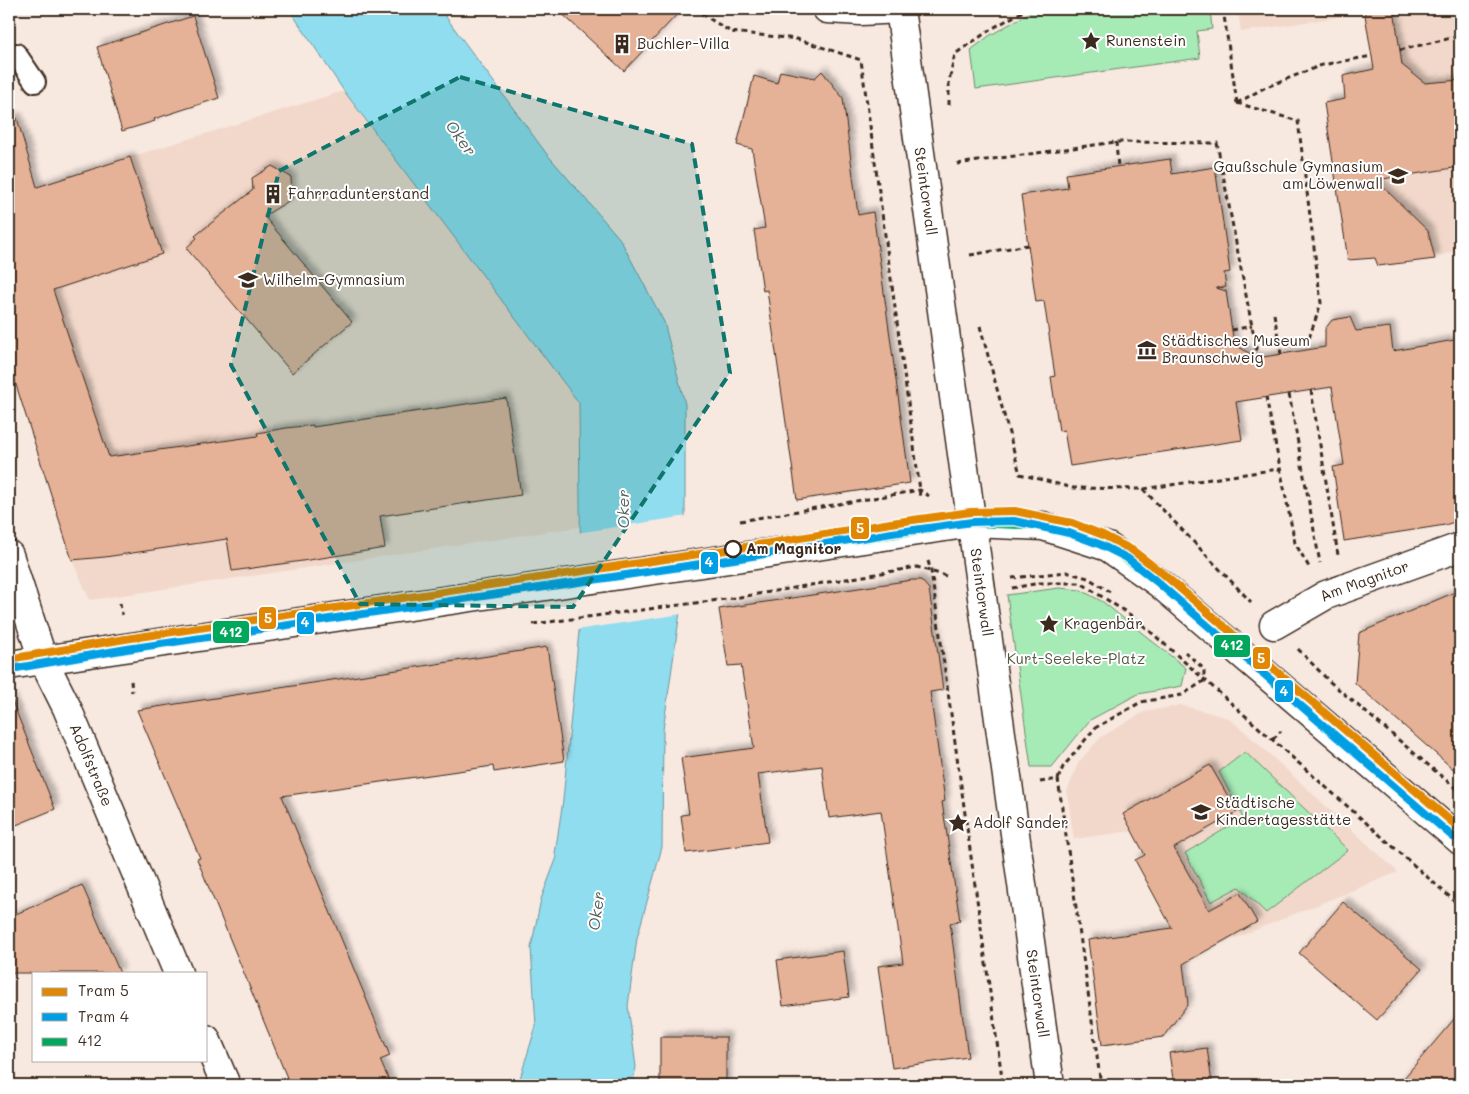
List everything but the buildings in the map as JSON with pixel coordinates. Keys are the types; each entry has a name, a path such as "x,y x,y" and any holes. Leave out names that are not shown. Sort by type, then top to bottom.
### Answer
{"street":[{"path":"827,9 861,11 901,9"},
{"name":"Steintorwall","path":"901,9 972,523 990,580 1050,1085"},
{"path":"9,665 972,523 1043,526 1108,547 1159,583 1460,840"},
{"name":"Am Magnitor","path":"1274,625 1335,592 1460,547"},
{"name":"Adolfstraße","path":"9,556 43,660 67,708 178,972"},
{"path":"208,1044 226,1085"}],"lane":[{"path":"9,56 16,54 35,82"}],"path":[{"path":"694,9 731,32 797,39 861,60 920,490 734,522"},
{"path":"949,105 949,81 955,54 993,28 1027,9"},
{"path":"1222,9 1237,104"},
{"path":"1400,50 1460,36"},
{"path":"1237,104 1264,88 1322,65 1372,56"},
{"path":"1237,104 1298,121 1321,303 1306,350"},
{"path":"1116,142 1118,167"},
{"path":"958,172 957,162 1116,142 1217,143 1258,358"},
{"path":"970,255 1028,245"},
{"path":"968,246 971,264"},
{"path":"1274,314 1282,354"},
{"path":"979,322 1020,474 1073,488 1143,490 1280,469"},
{"path":"1232,330 1252,326"},
{"path":"1311,390 1335,592"},
{"path":"1289,394 1335,592"},
{"path":"1266,397 1295,543 1335,592"},
{"path":"1143,490 1330,681 1460,792"},
{"path":"523,625 728,599 917,568 948,577 990,580 1066,572 1088,578 1111,592"},
{"path":"931,571 1003,1085"},
{"path":"990,580 1002,590 1040,583 1081,583 1135,618 1460,906"},
{"path":"1183,650 1204,669 1204,681"},
{"path":"1100,1085 1058,779 1063,767 1095,728 1142,702 1182,695 1204,681"},
{"path":"1039,782 1058,779"}],"highlighted area":[{"path":"460,77 692,144 730,373 573,607 360,604 231,365 279,171"}],"shaded area":[{"name":"Gaußschule Gymnasium am Löwenwall","path":"1238,9 1460,9 1460,249 1426,260 1378,266 1375,258 1348,260 1324,103 1345,99 1343,82 1348,74 1374,69 1365,13 1241,32"},
{"name":"Wilhelm-Gymnasium","path":"344,91 579,402 579,527 90,600 72,560 9,363 9,197 130,157"},
{"name":"Städtische Kindertagesstätte","path":"1181,705 1228,718 1398,872 1206,950 1153,892 1135,860 1145,855 1132,831 1074,839 1067,792 1078,763 1101,737 1144,712"}],"green space":[{"path":"1036,9 1210,9 1212,29 1197,31 1200,58 976,89 971,50 989,36"},
{"name":"Kurt-Seeleke-Platz","path":"1059,588 1081,590 1103,602 1186,668 1182,686 1138,694 1090,720 1052,767 1031,767 1007,595"},
{"path":"1245,752 1348,850 1266,913 1239,887 1211,902 1185,853 1243,818 1219,772"}],"water":[{"name":"Oker","path":"289,9 440,9 546,153 620,239 664,322 685,404 685,530 682,598 663,730 662,847 637,938 628,1006 636,1067 632,1085 518,1085 536,1026 531,948 541,899 557,857 555,854 563,800 581,610 579,403 344,91"}],"pier":[{"path":"687,516 682,614 576,630 578,610 577,533"}],"tram line":[{"name":"5","path":"9,659 125,639 733,549 891,523 971,512 1015,511 1072,523 1103,535 1132,550 1162,573 1460,829"},
{"name":"4","path":"11,669 127,649 734,559 892,533 972,522 1014,521 1069,533 1099,544 1127,558 1453,837"}],"transit line":[{"name":"412","path":"9,665 972,523 1043,526 1108,547 1159,583 1460,840"}],"place":[{"name":"Runenstein","path":"1091,41"},
{"name":"Buchler-Villa","path":"622,44"},
{"name":"Gaußschule Gymnasium am Löwenwall","path":"1398,176"},
{"name":"Fahrradunterstand","path":"273,194"},
{"name":"Wilhelm-Gymnasium","path":"248,280"},
{"name":"Städtisches Museum Braunschweig","path":"1147,350"},
{"name":"Am Magnitor","path":"733,549"},
{"name":"Kragenbär","path":"1049,624"},
{"name":"Städtische Kindertagesstätte","path":"1201,812"},
{"name":"Adolf Sander","path":"958,823"}]}
